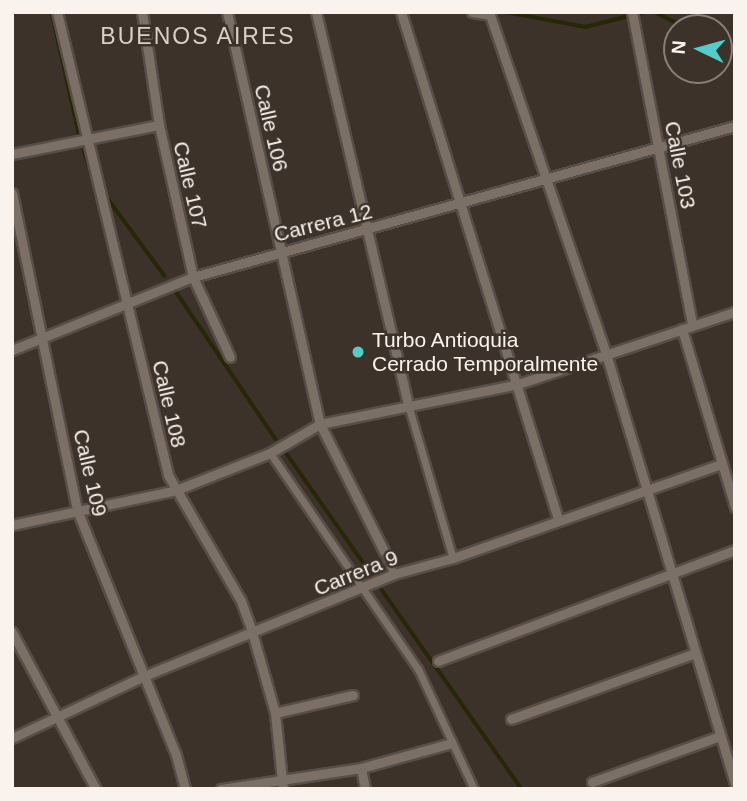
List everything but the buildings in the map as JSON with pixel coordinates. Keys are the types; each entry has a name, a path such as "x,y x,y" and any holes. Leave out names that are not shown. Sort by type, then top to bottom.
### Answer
{"street":[{"name":"Calle 108","path":"57,12 90,140 168,475 241,601 275,713 282,784"},
{"name":"Calle 107","path":"142,12 159,125 193,276 230,357"},
{"name":"Calle 106","path":"227,12 320,424 384,551"},
{"path":"316,12 409,408 453,558"},
{"path":"401,12 558,519"},
{"path":"472,12 490,14 543,180 607,357 735,785"},
{"name":"Calle 103","path":"632,12 692,325"},
{"path":"12,154 159,125"},
{"name":"Carrera 12","path":"127,304 193,276 369,230 658,144 735,125"},
{"name":"Calle 109","path":"12,193 77,510 176,755 184,789"},
{"path":"12,350 127,304"},
{"path":"12,525 176,490 270,453 320,424 518,384 607,357 735,312"},
{"path":"682,329 735,507"},
{"path":"270,453 418,669 474,789"},
{"name":"Carrera 9","path":"12,738 144,676 364,589 394,574 453,558 558,519 722,464"},
{"path":"438,661 735,550"},
{"path":"384,551 394,574"},
{"path":"12,632 96,789"},
{"path":"510,719 695,653"},
{"path":"275,713 353,695"},
{"path":"592,782 720,737"},
{"path":"221,789 282,784 361,768 452,743"},
{"path":"361,768 365,789"}],"waterway":[{"path":"52,12 79,133"},
{"path":"506,12 586,27 645,12"},
{"path":"655,12 663,16"},
{"path":"84,150 95,184"},
{"path":"103,192 165,276"},
{"path":"177,293 276,439"},
{"path":"287,454 372,575"},
{"path":"382,590 522,789"}],"place":[{"name":"Turbo Antioquia Cerrado Temporalmente","path":"358,352"}],"district":[{"name":"BUENOS AIRES","path":"198,36"}]}
